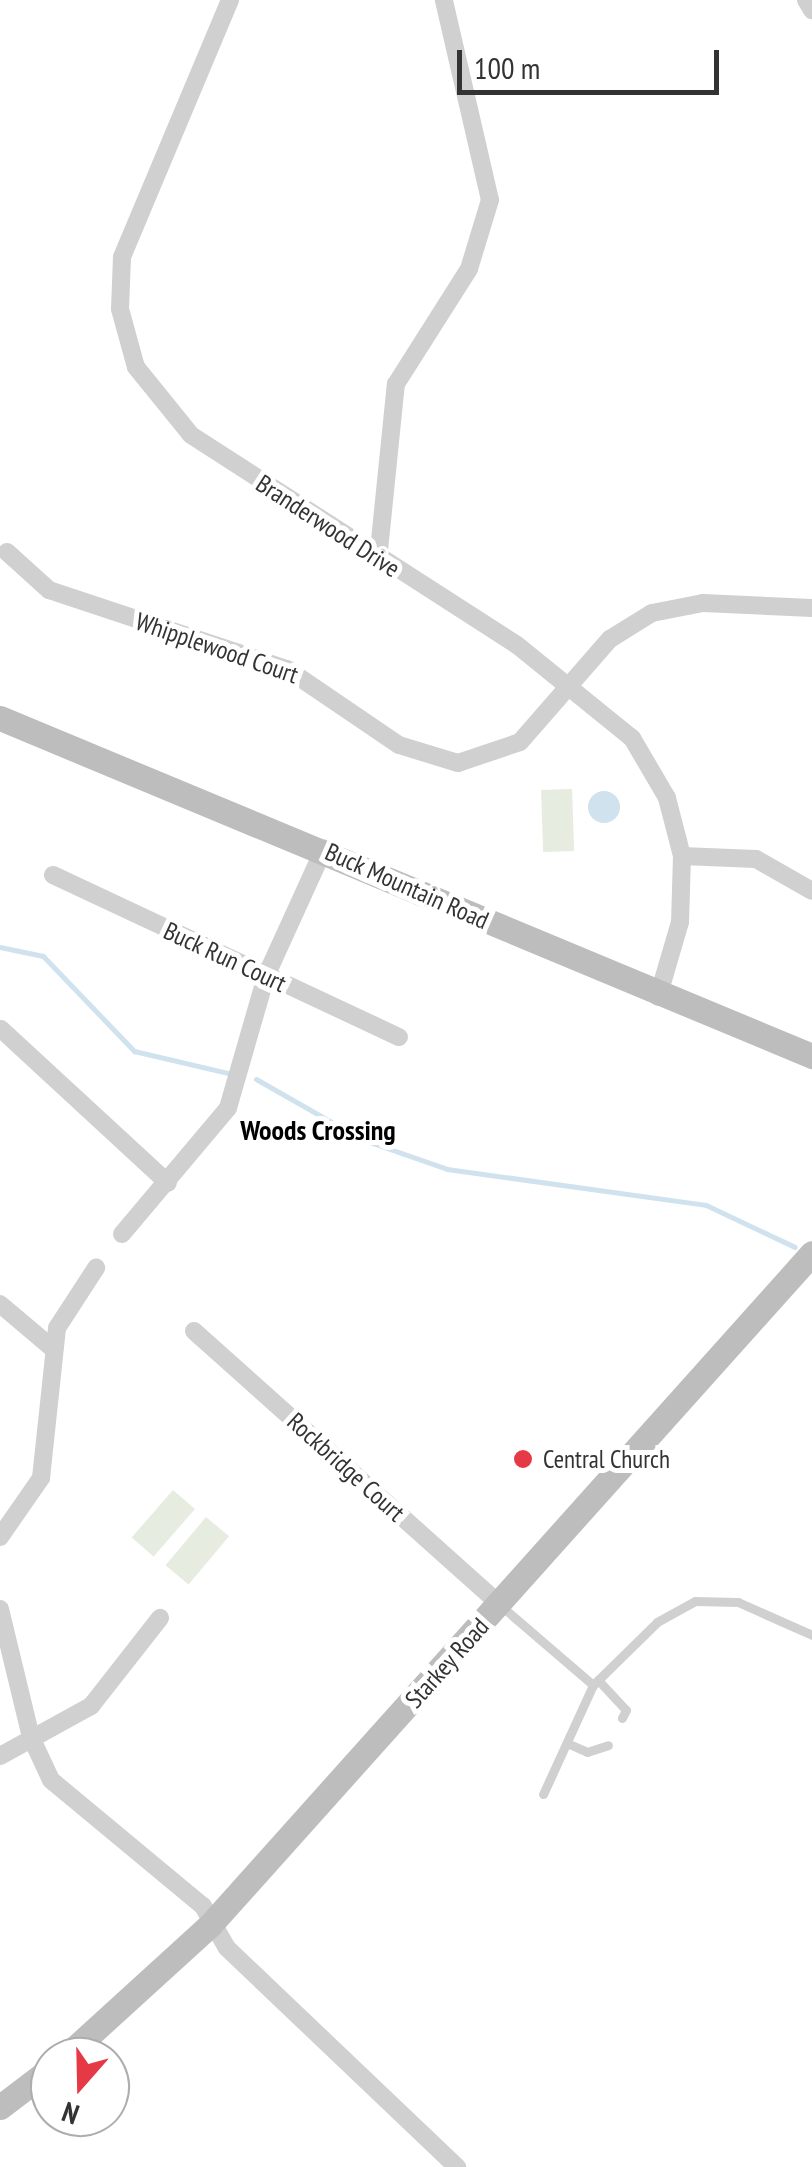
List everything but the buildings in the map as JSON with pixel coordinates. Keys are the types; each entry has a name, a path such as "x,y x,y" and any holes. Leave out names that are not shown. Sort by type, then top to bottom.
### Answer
{"main road":[{"name":"Buck Mountain Road","path":"0,718 324,849 658,997 812,1056"},
{"name":"Starkey Road","path":"87,2037 210,1925 812,1253"},
{"path":"0,2108 30,2085"}],"street":[{"name":"Branderwood Drive","path":"230,0 130,232 119,283 124,336 150,392 181,426 572,685 650,762 682,856 680,922 658,997"},
{"path":"378,560 396,384 469,270 490,200 444,0"},
{"path":"806,0 812,10"},
{"name":"Whipplewood Court","path":"7,552 49,590 287,669 437,761 501,754 572,685 610,639 652,614 702,603 812,608"},
{"path":"122,1234 228,1108 266,976 324,849"},
{"path":"682,856 756,859 812,892"},
{"name":"Buck Run Court","path":"53,876 399,1036"},
{"path":"0,1030 168,1183"},
{"path":"0,1537 41,1478 52,1348 96,1268"},
{"path":"0,1304 52,1348"},
{"name":"Rockbridge Court","path":"194,1331 499,1604"},
{"path":"0,1609 30,1737 64,1796 203,1906 210,1925 457,2167"},
{"path":"0,1756 91,1706 160,1618"}],"lane":[{"path":"543,1794 596,1682 657,1622 695,1601 738,1602 812,1636"},
{"path":"499,1604 596,1682 626,1710 622,1718"},
{"path":"566,1743 587,1752 608,1746"}],"shaded area":[{"path":"572,789 574,851 543,852 541,790"},
{"path":"173,1490 195,1509 154,1557 132,1538"},
{"path":"206,1517 229,1536 188,1585 166,1565"}],"water":[{"path":"604,791 615,796 620,807 615,818 604,823 593,818 588,807 593,796"}],"waterway":[{"path":"0,947 43,956 134,1051 228,1073"},
{"path":"256,1079 361,1139 447,1169 706,1205 795,1247"}],"place":[{"name":"Central Church","path":"523,1459"}],"district":[{"name":"Woods Crossing","path":"318,1130"}]}
